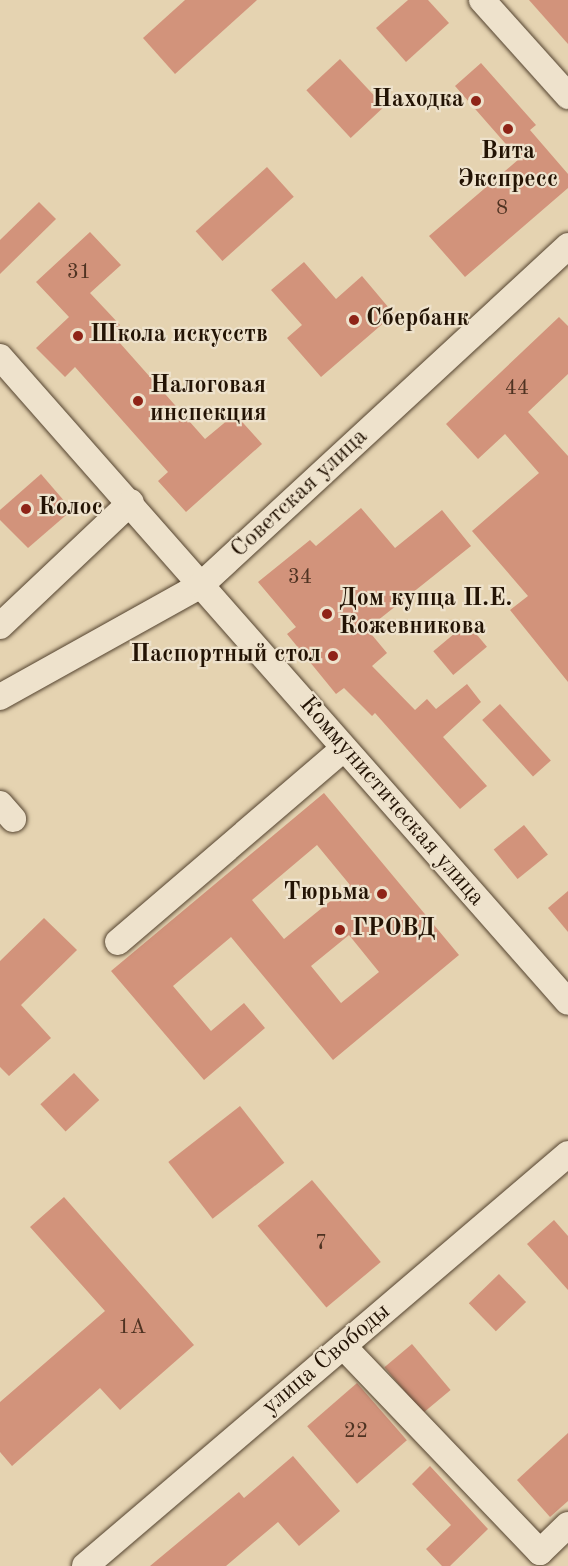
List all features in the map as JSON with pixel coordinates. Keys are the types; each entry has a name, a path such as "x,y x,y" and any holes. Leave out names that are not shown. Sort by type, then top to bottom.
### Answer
{"street":[{"path":"482,0 568,96"},
{"name":"Советская улица","path":"0,698 201,585 568,246"},
{"name":"Коммунистическая улица","path":"0,357 131,502 343,749 568,1002"},
{"path":"0,626 131,502"},
{"path":"118,942 343,749"},
{"name":"улица Свободы","path":"85,1566 568,1154"},
{"path":"343,1346 540,1552 568,1525"}],"building":[{"path":"185,0 257,0 175,74 143,38"},
{"path":"408,0 428,0 449,23 406,62 376,28"},
{"path":"529,0 568,0 568,44"},
{"path":"340,59 384,107 351,138 306,90"},
{"path":"481,63 536,125 530,130 568,174 568,188 465,277 429,236 519,159 455,86"},
{"path":"267,167 294,197 222,261 196,231"},
{"path":"39,202 56,219 0,274 0,240"},
{"path":"90,232 121,265 90,293 120,325 111,333 205,439 235,414 262,444 186,512 158,481 168,472 75,367 65,377 36,348 69,317 36,282"},
{"path":"304,262 336,299 362,276 394,314 321,377 287,338 302,325 271,290"},
{"path":"559,317 568,326 568,374 528,412 568,456 568,682 510,610 528,596 472,531 539,473 505,434 478,459 446,424"},
{"path":"41,474 72,510 28,548 0,520 0,510"},
{"path":"361,508 395,548 442,510 471,546 367,629 387,653 372,666 415,710 427,699 436,709 467,684 481,702 443,737 487,786 460,809 375,713 372,716 344,688 336,694 287,634 296,627 258,582 310,540 316,546"},
{"path":"467,623 487,647 453,675 433,651"},
{"path":"500,704 551,760 533,777 482,720"},
{"name":"ГРОВД","path":"324,793 459,955 333,1060 231,937 173,986 211,1031 244,1003 265,1028 204,1080 111,971","holes":["317,845 350,885 284,939 252,900","349,935 379,972 341,1003 311,966"]},
{"path":"524,825 548,855 518,879 494,850"},
{"path":"568,891 568,932 548,908"},
{"path":"44,918 77,950 21,1005 51,1038 9,1076 0,1067 0,961"},
{"path":"74,1073 99,1100 66,1131 40,1104"},
{"path":"240,1106 284,1163 213,1219 168,1162"},
{"path":"312,1180 381,1262 326,1308 258,1226"},
{"path":"64,1197 194,1345 120,1410 100,1388 12,1466 0,1452 0,1402 105,1311 30,1227"},
{"path":"554,1220 568,1236 568,1290 527,1244"},
{"path":"499,1274 526,1302 496,1331 469,1303"},
{"path":"412,1344 451,1390 423,1413 384,1367"},
{"path":"357,1383 407,1440 357,1484 307,1426"},
{"path":"568,1433 568,1501 550,1517 517,1480"},
{"path":"293,1456 340,1511 299,1546 278,1522 226,1566 150,1566 239,1492 244,1498"},
{"path":"430,1466 488,1529 450,1566 442,1566 426,1549 451,1525 412,1484"}],"place":[{"name":"Находка","path":"476,101"},
{"name":"Вита Экспресс","path":"508,129"},
{"name":"Сбербанк","path":"354,320"},
{"name":"Школа искусств","path":"78,336"},
{"name":"Налоговая инспекция","path":"138,401"},
{"name":"Колос","path":"26,509"},
{"name":"Дом купца П.Е. Кожевникова","path":"327,614"},
{"name":"Паспортный стол","path":"333,656"},
{"name":"Тюрьма","path":"382,894"},
{"name":"ГРОВД","path":"340,930"}]}
